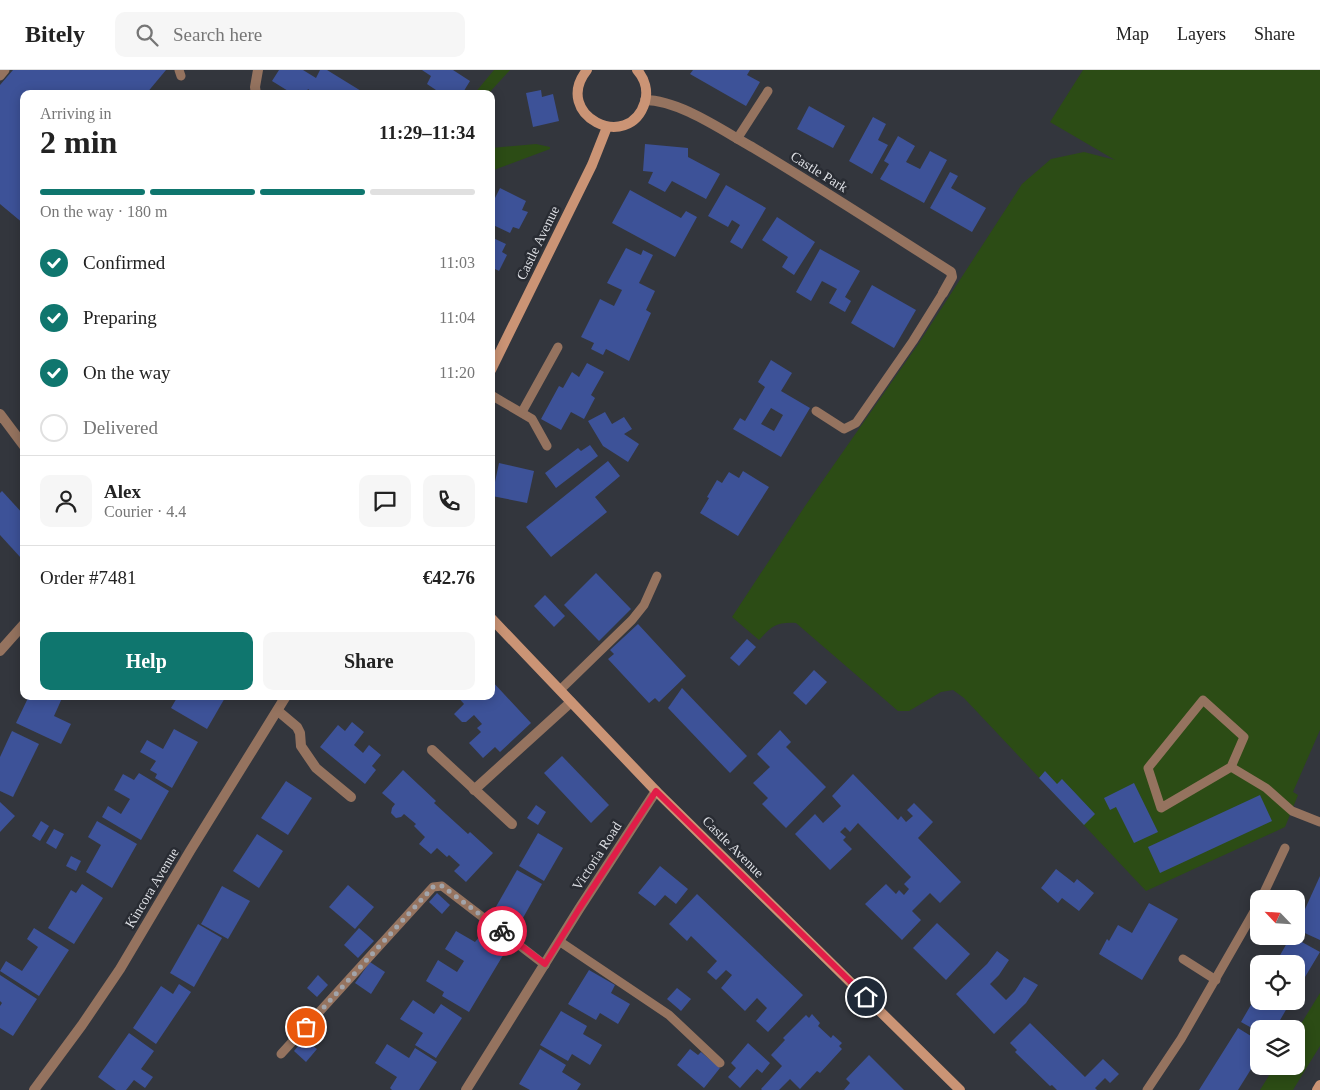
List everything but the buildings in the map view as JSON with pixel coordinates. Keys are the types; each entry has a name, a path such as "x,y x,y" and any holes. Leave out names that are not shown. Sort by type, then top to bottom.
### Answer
{"street":[{"path":"255,90 258,70"},
{"path":"587,70 582,75 578,87 579,104 595,123 607,127 620,126 630,122 637,116 646,100 646,88 640,71"},
{"name":"Castle Park","path":"646,100 658,100 693,115 737,139 793,171 951,272 952,277 943,293"},
{"name":"Castle Avenue","path":"495,362 592,165 607,127"},
{"path":"0,414 20,439"},
{"name":"Castle Avenue","path":"495,622 656,791 960,1090"},
{"path":"0,651 20,628"},
{"name":"Kincora Avenue","path":"34,1090 120,969 284,700"},
{"path":"474,790 571,702"},
{"path":"278,711 297,727 300,733 301,746 316,768 351,797"},
{"path":"432,750 512,824"},
{"name":"Victoria Road","path":"466,1090 589,893 656,791"},
{"path":"1317,1090 1320,1086"}],"lane":[{"path":"0,76 5,70"},
{"path":"737,139 768,91"},
{"path":"816,411 844,429 856,422 943,293"},
{"path":"522,412 558,347"},
{"path":"495,397 532,418 547,446"},
{"path":"560,690 632,620 644,605 657,576"},
{"path":"1203,700 1244,736 1231,767 1161,808 1148,768 1203,700"},
{"path":"1231,767 1266,788 1292,811 1320,822"},
{"path":"1265,890 1285,848"},
{"path":"281,1054 433,887 442,886 545,964"},
{"path":"1147,1090 1181,1039 1250,919"},
{"path":"559,942 670,1015 720,1063"},
{"path":"1183,959 1216,980"}],"green space":[{"path":"494,70 510,70 492,90 477,90"},
{"path":"1083,70 1320,70 1320,730 1293,792 1298,795 1285,827 1146,891 964,698 953,690 941,692 909,711 898,711 796,623 779,624 767,631 759,640 732,617 805,506 919,343 1022,184 1051,159 1084,152 1115,160 1050,122"},
{"path":"536,144 550,147 550,149 495,170 495,148"},
{"path":"1320,993 1320,1046 1305,1070 1305,1020 1303,1020"},
{"path":"1269,1075 1302,1075 1293,1090 1260,1090"}],"way so far":[{"path":"306,1027 433,887 442,886 502,931"}],"route":[{"path":"502,931 545,964 656,791 866,997"}]}
